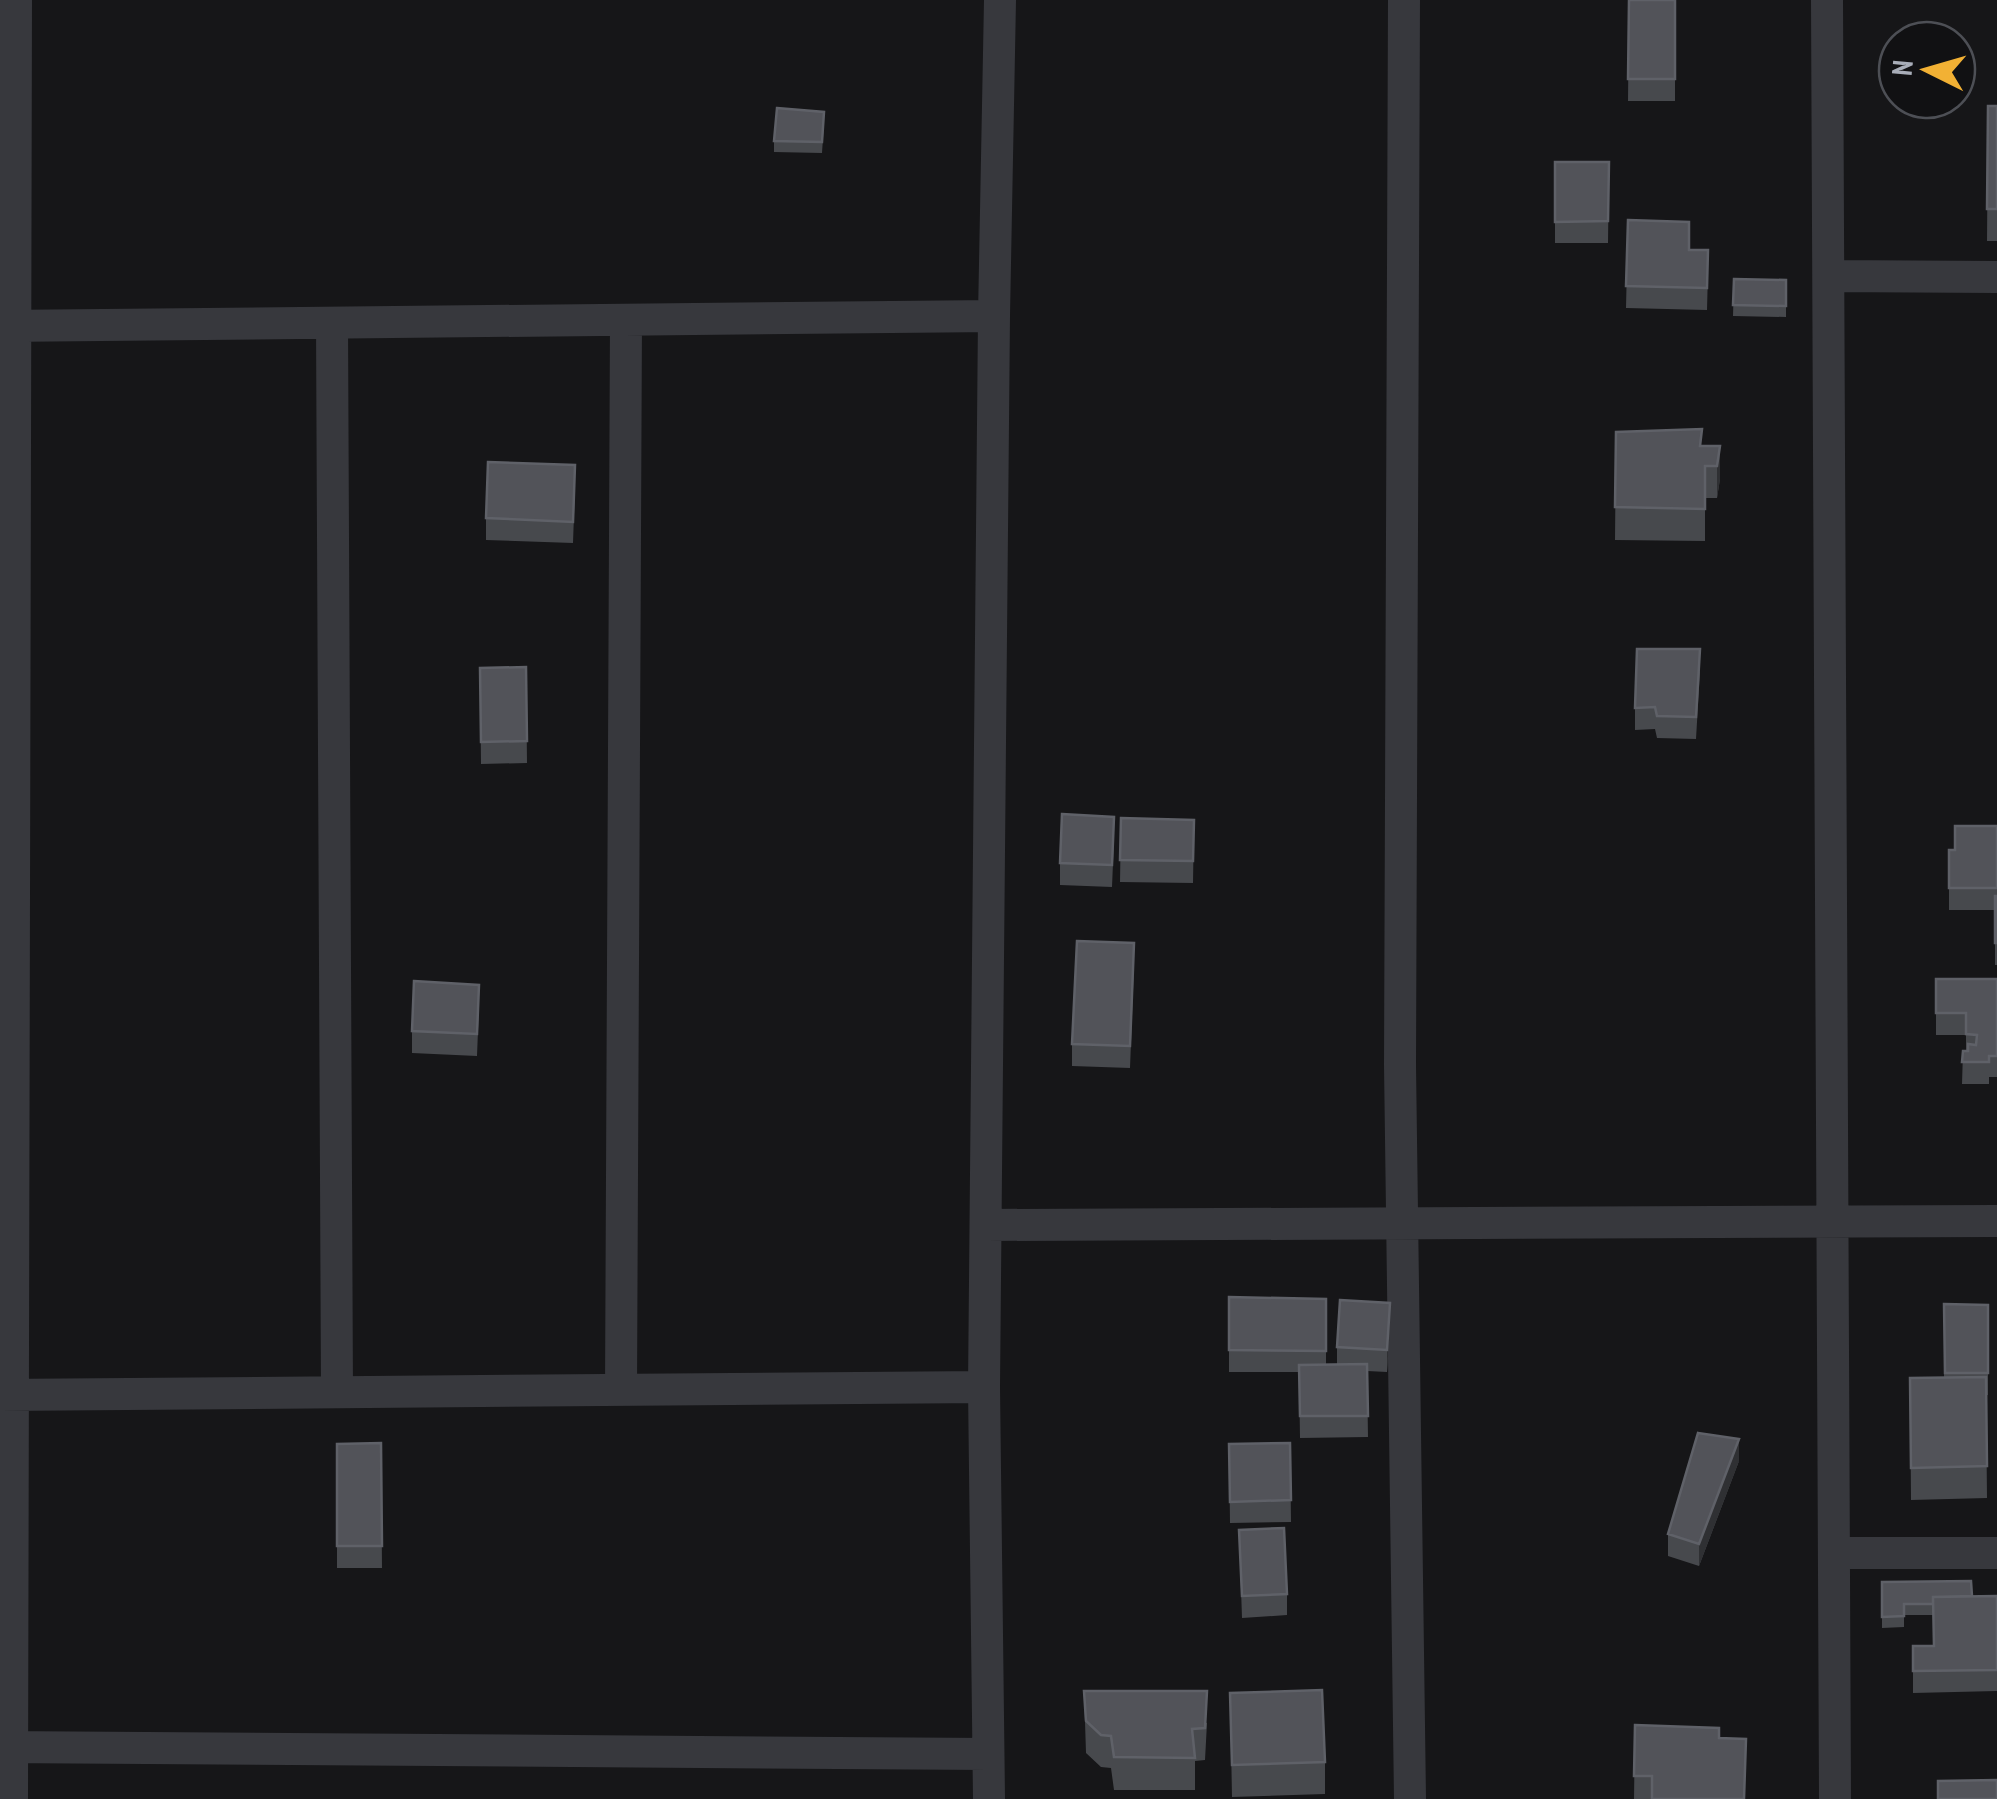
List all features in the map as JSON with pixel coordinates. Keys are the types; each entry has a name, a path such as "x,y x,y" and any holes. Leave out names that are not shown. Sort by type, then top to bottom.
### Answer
{"street":[{"path":"12,1799 6,1747 7,326 16,0"},
{"path":"989,1799 984,1386 1000,0"},
{"path":"1404,0 1400,1046 1410,1799"},
{"path":"1828,0 1836,1799"},
{"path":"1829,276 1997,277"},
{"path":"7,326 994,316"},
{"path":"621,1390 626,320"},
{"path":"332,323 337,1392"},
{"path":"986,1224 1997,1221"},
{"path":"6,1395 984,1386"},
{"path":"1834,1553 1997,1552"},
{"path":"6,1747 988,1754"}],"building":[{"path":"1629,0 1675,0 1675,79 1628,79"},
{"path":"1988,106 1997,106 1997,209 1987,209"},
{"path":"777,108 824,112 822,142 774,141"},
{"path":"1555,162 1609,162 1608,221 1555,222"},
{"path":"1628,220 1689,222 1689,250 1708,250 1707,288 1626,286"},
{"path":"1734,279 1786,280 1786,306 1733,305"},
{"path":"1702,429 1700,446 1720,446 1717,466 1705,466 1705,509 1615,507 1616,432"},
{"path":"488,462 575,465 573,522 486,518"},
{"path":"1637,649 1700,649 1696,717 1657,716 1655,707 1635,708"},
{"path":"526,667 527,741 481,742 480,668"},
{"path":"1062,814 1114,817 1112,865 1060,863"},
{"path":"1121,818 1194,820 1193,861 1120,860"},
{"path":"1955,826 1997,826 1997,888 1949,888 1949,850 1955,850"},
{"path":"1997,896 1997,943 1995,943"},
{"path":"1077,941 1134,943 1130,1046 1072,1044"},
{"path":"1936,979 1997,979 1997,1056 1989,1056 1989,1062 1962,1062 1963,1051 1968,1051 1968,1044 1976,1045 1977,1035 1966,1034 1966,1013 1936,1013"},
{"path":"414,981 479,985 477,1034 412,1031"},
{"path":"1229,1297 1326,1299 1326,1351 1229,1350"},
{"path":"1340,1300 1390,1303 1387,1350 1337,1347"},
{"path":"1944,1304 1988,1305 1988,1373 1945,1373"},
{"path":"1367,1364 1368,1416 1300,1416 1299,1365"},
{"path":"1986,1377 1987,1466 1911,1468 1910,1378"},
{"path":"1698,1433 1739,1439 1699,1544 1668,1534"},
{"path":"381,1443 382,1546 337,1546 337,1444"},
{"path":"1290,1443 1291,1500 1230,1502 1229,1444"},
{"path":"1284,1528 1287,1594 1242,1596 1239,1530"},
{"path":"1971,1581 1972,1596 1933,1597 1933,1604 1904,1604 1904,1616 1882,1617 1882,1582"},
{"path":"1997,1596 1997,1670 1913,1671 1913,1646 1934,1646 1933,1597"},
{"path":"1322,1690 1325,1762 1232,1765 1230,1693"},
{"path":"1084,1691 1207,1691 1205,1728 1192,1729 1195,1758 1114,1757 1111,1736 1101,1735 1086,1721"},
{"path":"1635,1725 1719,1728 1719,1738 1746,1739 1744,1799 1652,1799 1652,1776 1634,1776"},
{"path":"1997,1780 1997,1799 1938,1799 1938,1781"}]}
